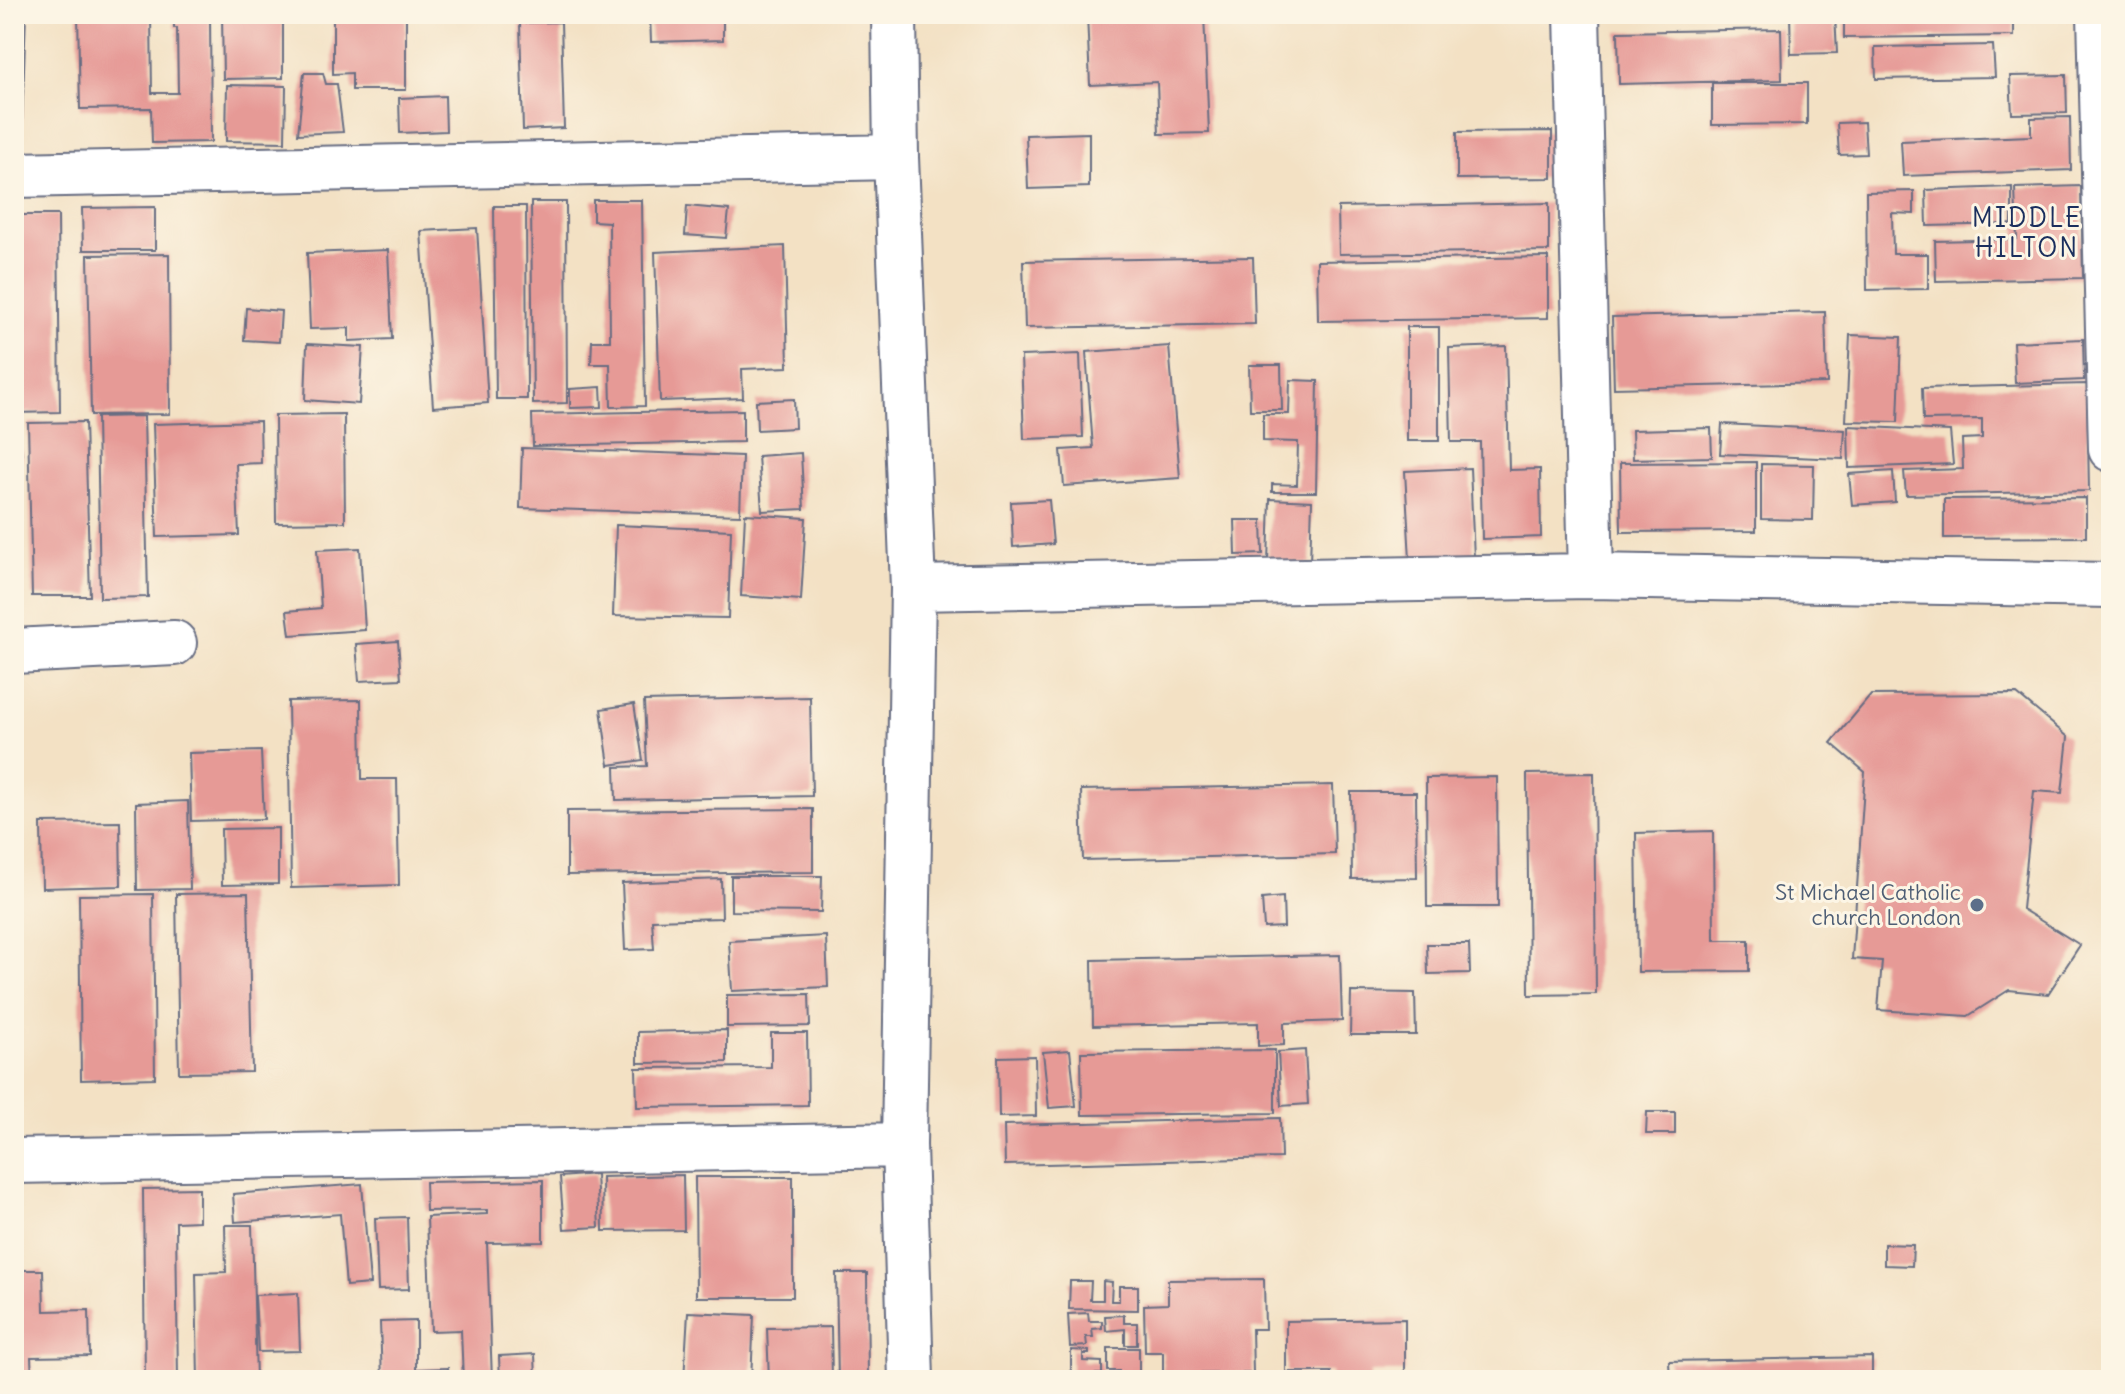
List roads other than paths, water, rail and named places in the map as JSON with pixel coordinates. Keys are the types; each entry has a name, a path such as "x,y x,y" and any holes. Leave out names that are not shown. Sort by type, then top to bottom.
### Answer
{"street":[{"path":"894,14 896,157 913,588 904,1145 911,1380"},
{"path":"1577,14 1591,576"},
{"path":"2100,14 2111,449"},
{"path":"14,175 896,157"},
{"path":"913,588 1591,576 2111,585"},
{"path":"14,651 174,643"},
{"path":"14,1161 904,1145"}],"place":[{"name":"St Michael Catholic church London","path":"1977,905"}],"district":[{"name":"MIDDLE HILTON","path":"2027,233"}]}
